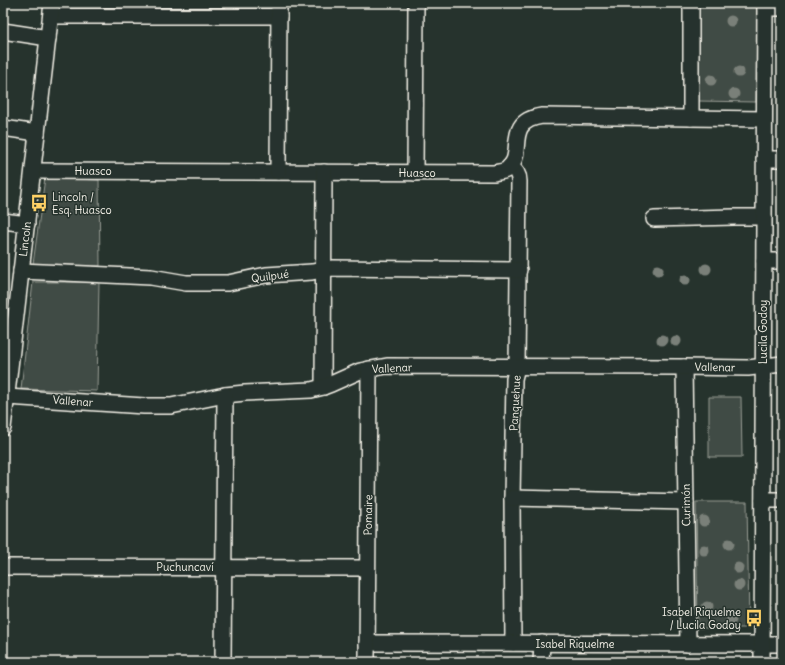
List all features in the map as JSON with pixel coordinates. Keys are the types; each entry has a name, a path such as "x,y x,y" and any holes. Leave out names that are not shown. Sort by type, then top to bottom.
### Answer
{"street":[{"path":"415,173 416,3"},
{"path":"691,118 692,3"},
{"path":"764,6 782,8"},
{"name":"Lucila Godoy","path":"762,662 764,6"},
{"path":"51,10 279,9 278,172"},
{"name":"Lincoln","path":"3,428 10,310 21,271 51,10"},
{"path":"3,31 48,38"},
{"path":"510,166 514,158 521,126 530,118 535,117 764,119"},
{"path":"3,128 37,133"},
{"path":"764,159 782,159"},
{"name":"Huasco","path":"33,171 494,173 505,170 510,166"},
{"name":"Panquehue","path":"510,166 519,176 517,367 514,379 512,498 513,643"},
{"path":"323,387 324,172"},
{"path":"654,218 764,217"},
{"path":"3,221 27,224"},
{"path":"764,261 782,261"},
{"name":"Quilpué","path":"21,271 151,277 186,283 228,283 266,275 312,272 333,268 519,270"},
{"name":"Vallenar","path":"5,405 171,406 246,392 311,390 323,387 354,373 387,366 748,368 782,364"},
{"name":"Curimón","path":"684,367 688,644"},
{"name":"Pomaire","path":"367,662 369,369"},
{"path":"223,662 225,395"},
{"path":"512,498 686,502"},
{"path":"763,500 782,500"},
{"name":"Puchuncaví","path":"3,567 367,568"},
{"name":"Isabel Riquelme","path":"367,643 782,644"},
{"path":"541,662 542,643"}],"shaded area":[{"path":"699,3 757,3 756,102 698,101"},
{"path":"45,178 99,180 100,266 33,264"},
{"path":"33,282 99,282 97,391 21,389"},
{"path":"709,397 741,397 742,457 709,457"},
{"path":"696,502 747,502 749,628 698,628"}],"place":[{"name":"Lincoln / Esq. Huasco","path":"39,203"},
{"name":"Isabel Riquelme / Lucila Godoy","path":"754,618"}]}
